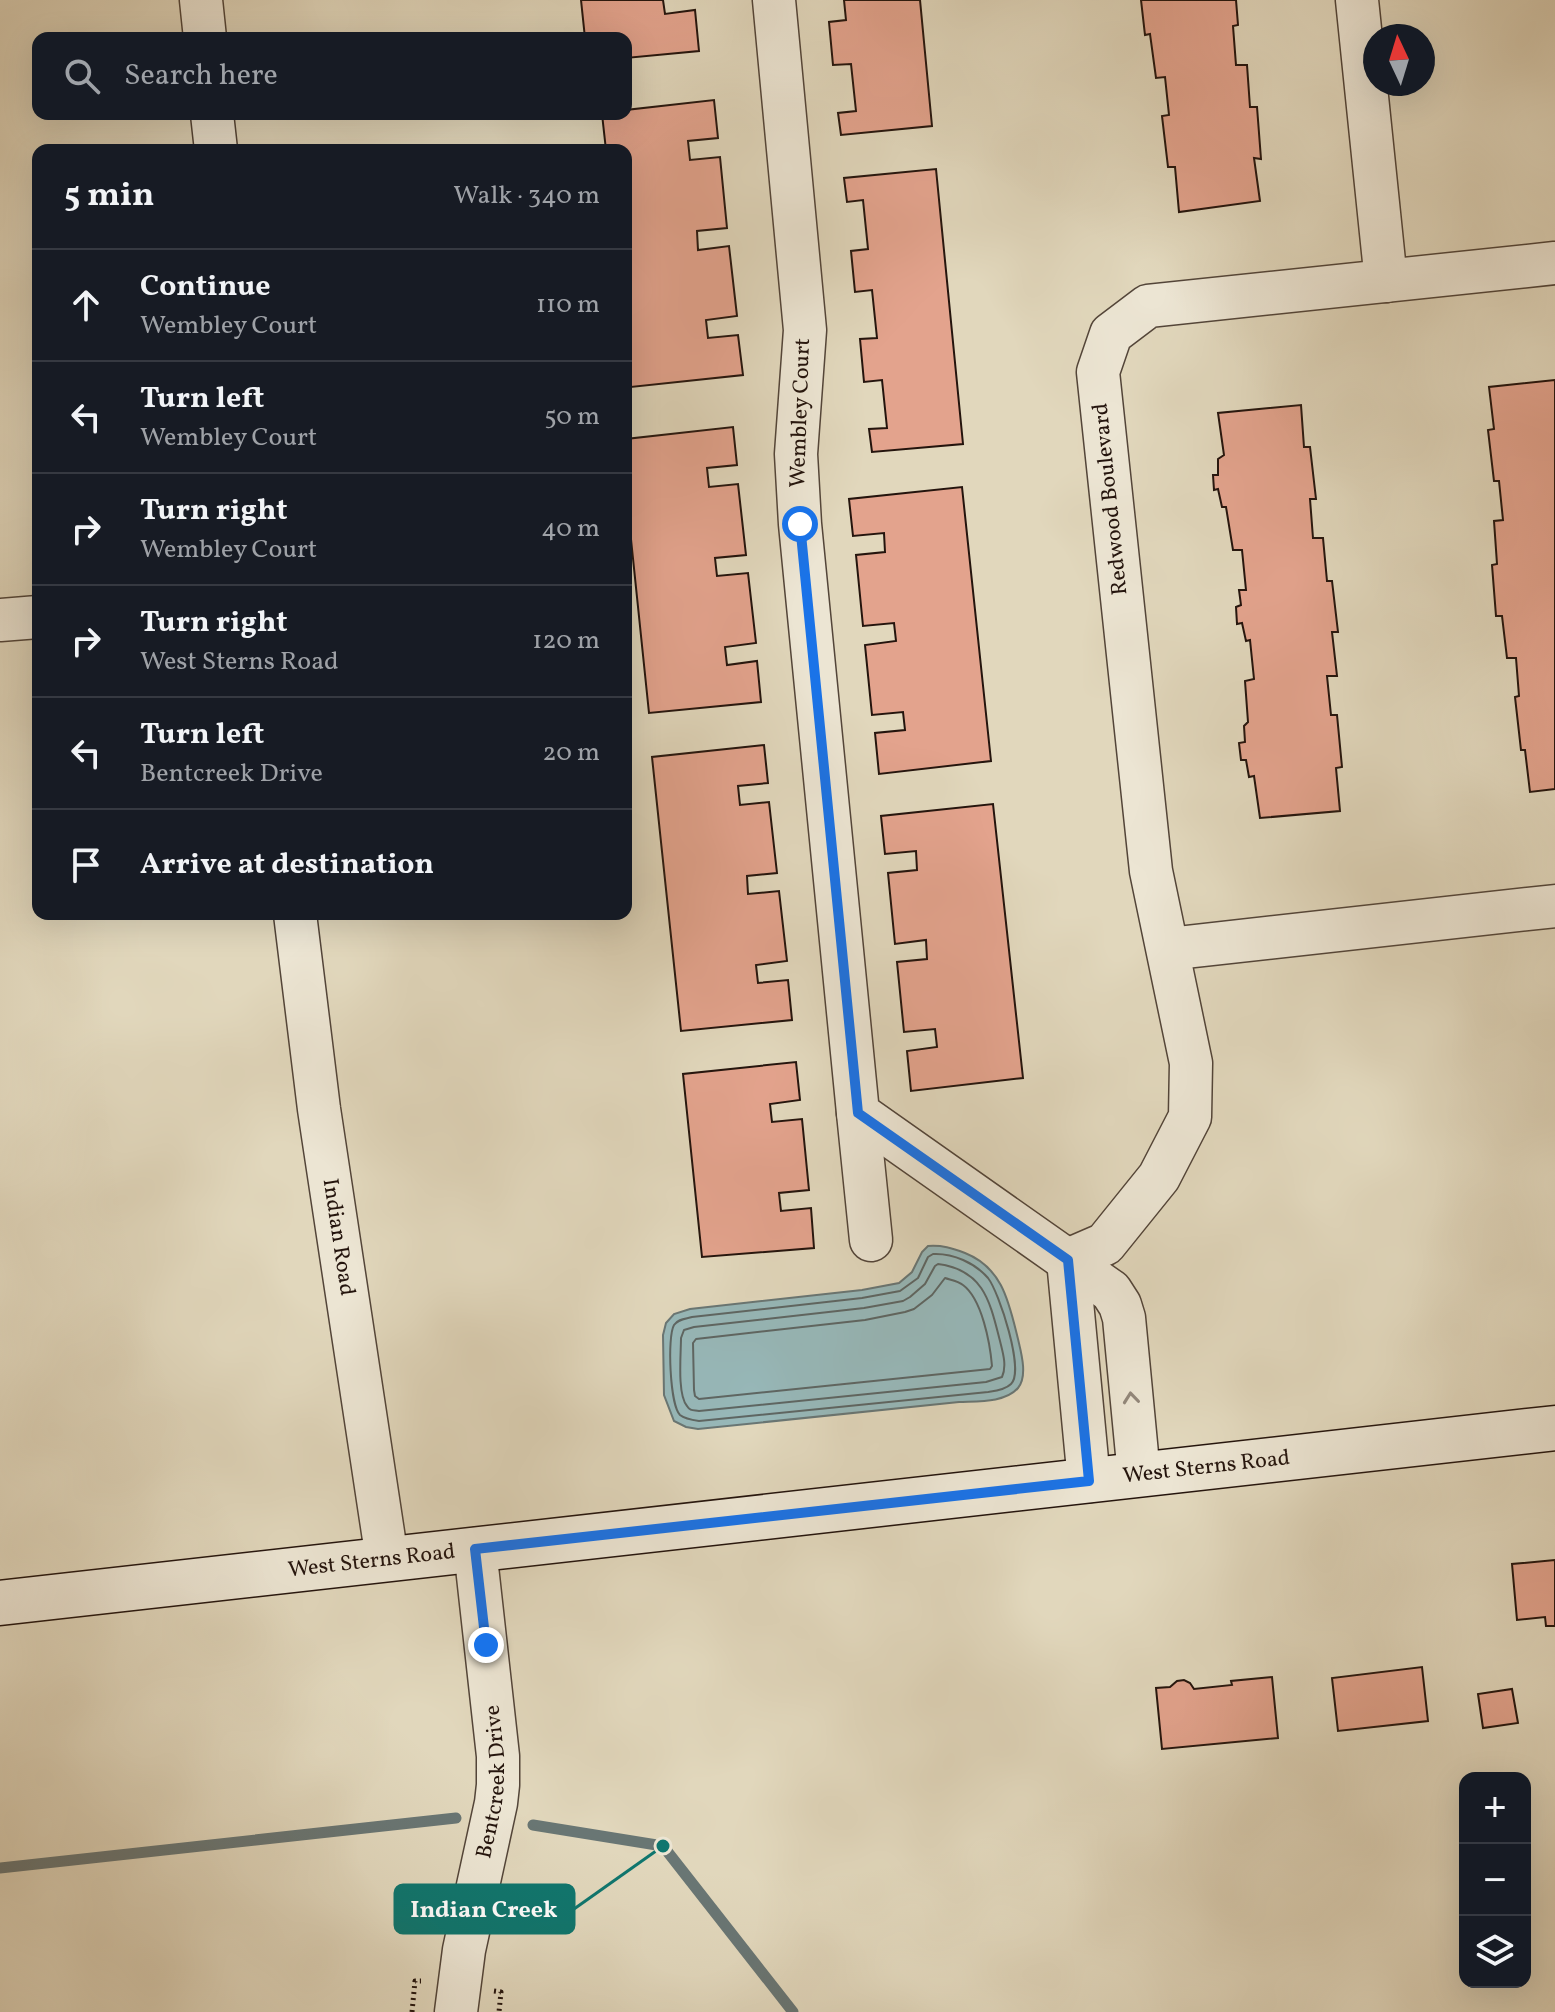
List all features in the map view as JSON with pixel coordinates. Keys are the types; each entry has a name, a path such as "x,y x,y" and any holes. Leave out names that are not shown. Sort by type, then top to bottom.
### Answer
{"main road":[{"name":"West Sterns Road","path":"0,1603 1555,1428"}],"street":[{"path":"201,0 204,32"},
{"name":"Wembley Court","path":"774,0 804,317 796,454 800,524 871,1240"},
{"path":"1357,0 1386,281"},
{"path":"213,120 215,144"},
{"name":"Redwood Boulevard","path":"1068,1260 1105,1244 1159,1177 1190,1117 1191,1063 1151,871 1098,372 1111,334 1148,306 1555,263"},
{"path":"0,620 32,617"},
{"path":"1168,949 1555,906"},
{"name":"Indian Road","path":"296,920 319,1109 387,1559"},
{"path":"858,1113 1111,1291 1124,1318 1139,1475"},
{"path":"1068,1260 1089,1481"},
{"name":"Bentcreek Drive","path":"456,2012 464,1950 498,1785 497,1741 475,1549"}],"path":[{"path":"499,2012 501,1992"}],"water":[{"path":"928,1246 965,1253 978,1260 996,1277 1011,1312 1023,1364 1021,1383 1012,1393 990,1400 698,1429 674,1421 664,1395 663,1335 666,1323 674,1314 690,1309 899,1283 912,1272"}],"building":[{"path":"581,0 663,0 665,14 695,10 699,51 632,57 632,32 584,32"},
{"path":"844,0 920,0 932,126 841,135 838,113 856,111 851,64 833,65 829,22 846,20"},
{"path":"1141,0 1236,0 1238,25 1233,26 1236,65 1247,65 1250,107 1257,107 1261,159 1254,158 1260,201 1179,212 1175,167 1168,167 1162,116 1169,115 1165,77 1156,78 1150,34 1145,35"},
{"path":"714,100 718,138 688,141 690,160 720,157 727,228 697,231 698,250 729,246 737,316 706,320 708,338 738,335 743,375 632,387 632,144 605,144 603,120 632,120 632,109"},
{"path":"936,169 963,444 872,452 869,429 887,428 882,380 864,382 860,339 877,338 872,290 855,292 851,251 868,249 863,200 847,202 844,178"},
{"path":"1555,380 1555,789 1530,792 1515,697 1519,696 1516,658 1507,658 1502,616 1496,616 1492,565 1497,564 1494,521 1503,520 1499,481 1494,481 1488,430 1494,429 1489,387"},
{"path":"1301,405 1304,447 1310,447 1316,499 1310,499 1313,538 1323,538 1327,581 1332,581 1338,632 1332,632 1337,676 1327,676 1331,715 1337,715 1342,767 1336,768 1340,811 1260,818 1254,776 1249,777 1246,760 1241,760 1239,743 1245,742 1244,726 1248,722 1245,681 1254,679 1250,640 1246,641 1242,623 1237,624 1236,607 1241,605 1239,590 1246,590 1242,550 1233,550 1226,507 1222,507 1218,489 1214,490 1213,475 1218,475 1218,459 1224,455 1218,413"},
{"path":"733,427 737,465 707,468 709,487 738,484 746,555 715,558 717,576 748,573 756,643 725,647 727,665 757,661 761,702 649,713 632,549 632,438"},
{"path":"962,487 991,761 879,774 875,733 905,730 903,712 872,715 865,645 896,641 894,623 863,626 856,555 885,552 884,533 853,536 849,499"},
{"path":"764,745 768,783 738,786 740,805 769,802 777,873 747,876 748,894 779,891 787,961 756,965 758,983 788,980 792,1020 681,1031 652,757"},
{"path":"993,804 1023,1078 911,1091 907,1051 937,1047 935,1029 904,1032 897,962 927,959 926,940 895,944 888,873 917,870 916,851 885,854 881,816"},
{"path":"796,1062 800,1100 770,1104 772,1122 802,1119 809,1190 779,1193 781,1211 811,1208 814,1248 702,1257 683,1074"},
{"path":"1555,1560 1555,1626 1546,1626 1545,1617 1517,1620 1512,1564"},
{"path":"1422,1667 1428,1721 1338,1731 1332,1678"},
{"path":"1272,1677 1278,1738 1162,1749 1156,1688 1170,1687 1184,1680 1194,1689"},
{"path":"1512,1689 1518,1723 1483,1728 1478,1694"}],"waterway":[{"path":"0,1868 456,1818"},
{"path":"533,1825 663,1846 793,2012"}],"place":[{"name":"Indian Creek","path":"663,1846"}],"route":[{"path":"486,1645 475,1549 1089,1481 1068,1260 858,1113 800,524"}]}
